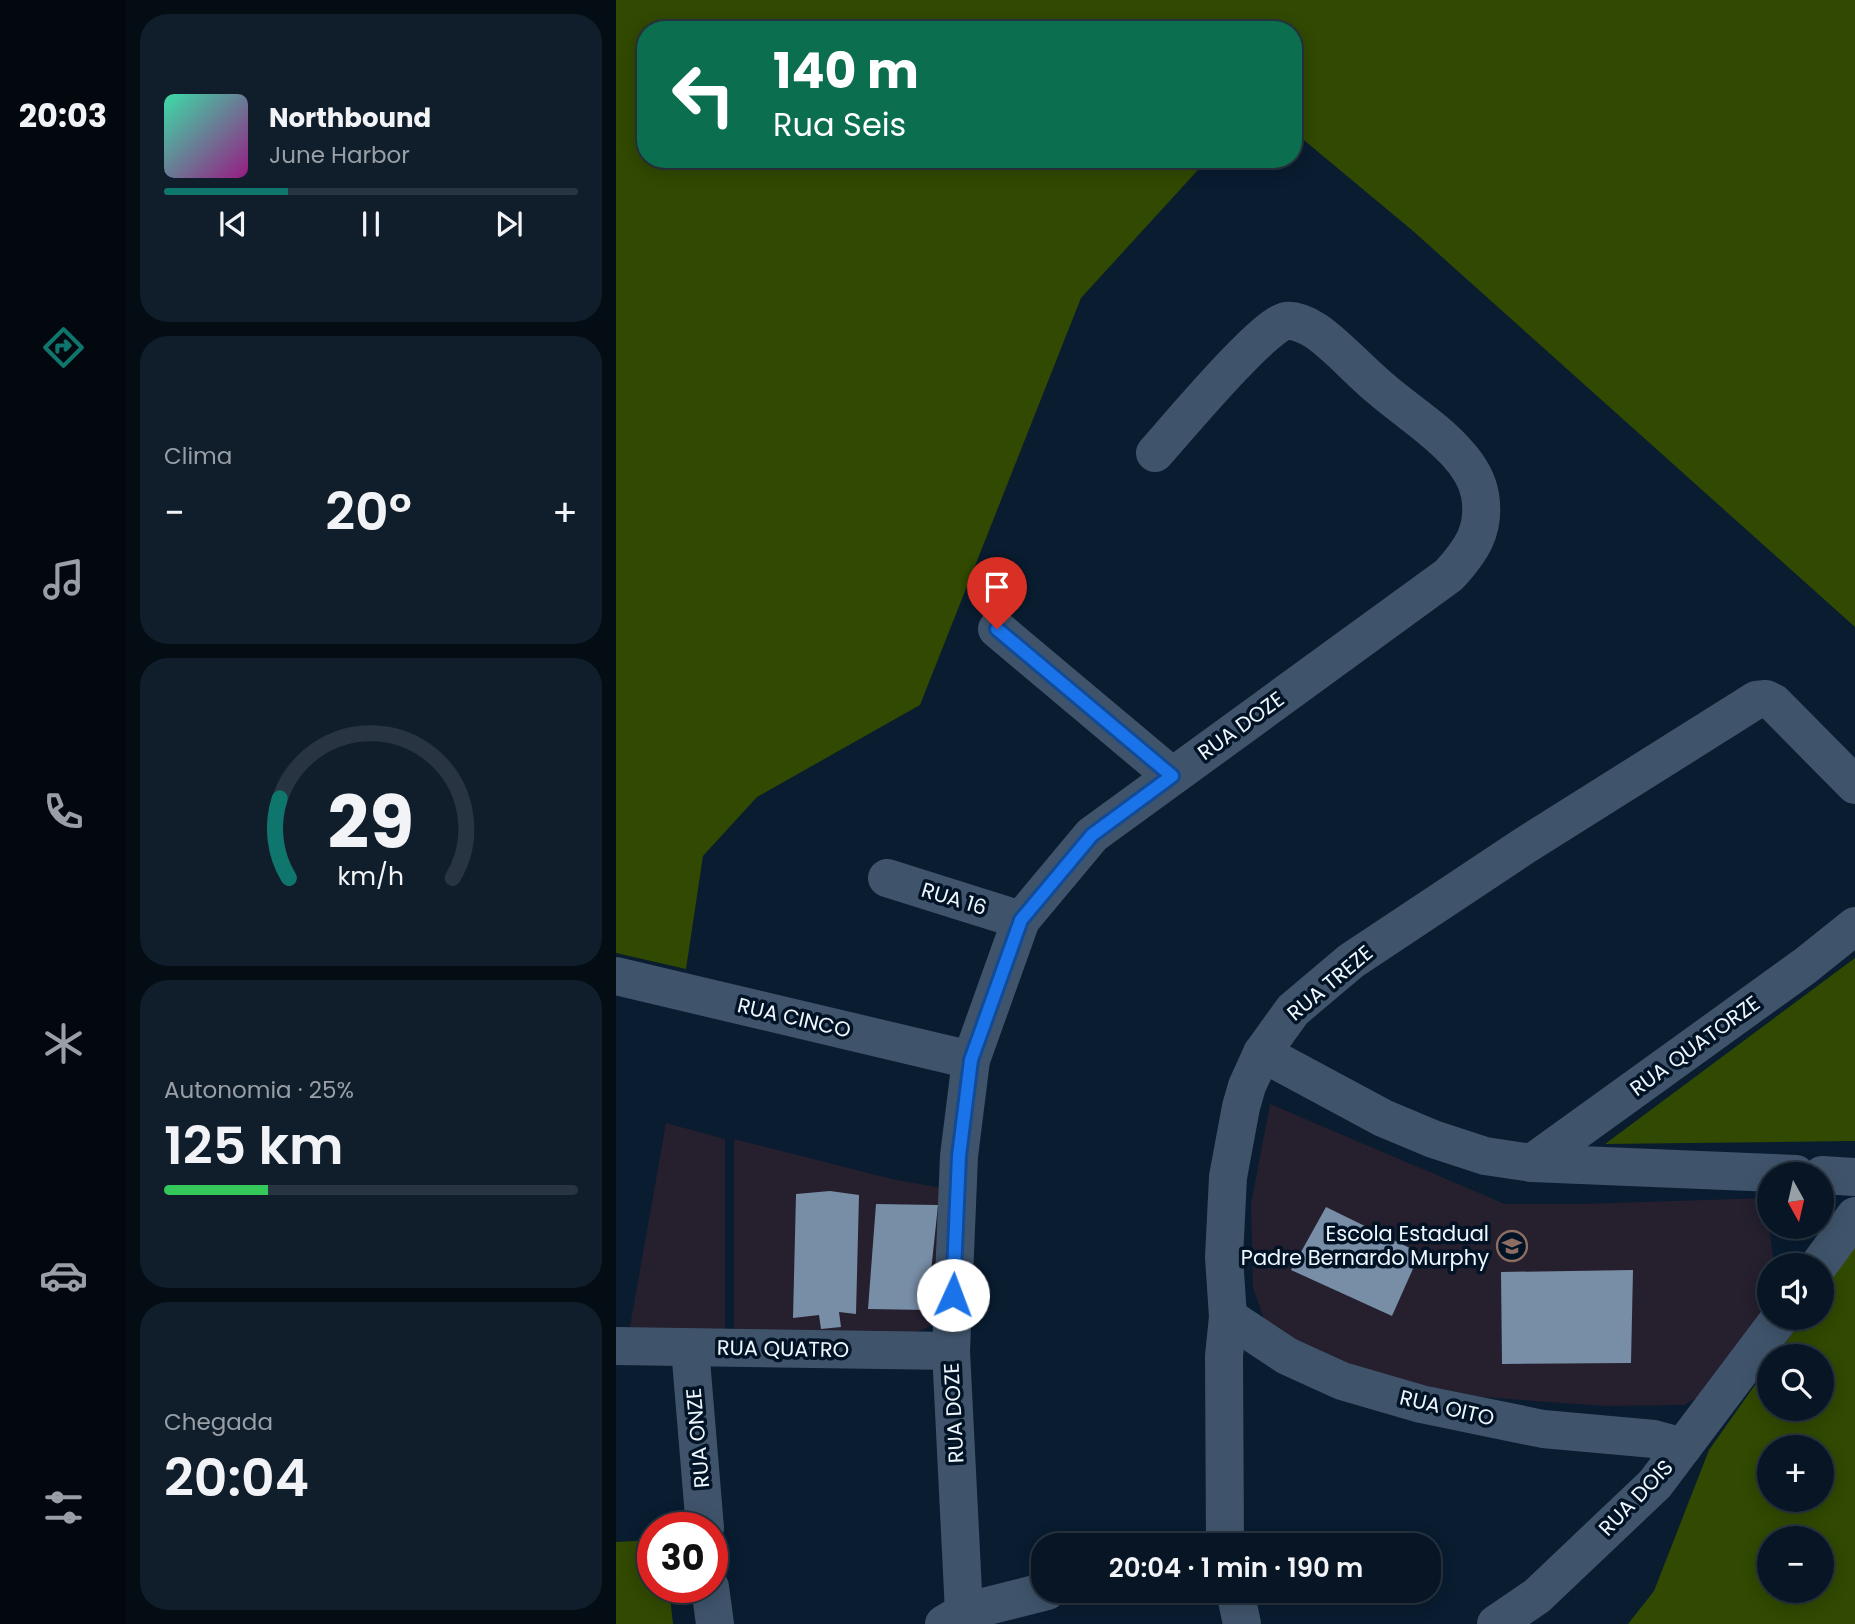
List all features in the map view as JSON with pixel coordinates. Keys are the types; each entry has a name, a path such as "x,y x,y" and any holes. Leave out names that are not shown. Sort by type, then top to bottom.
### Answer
{"street":[{"name":"RUA DOZE","path":"958,1620 950,1351 959,1156 971,1060 1021,920 1092,835 1448,575 1464,559 1481,526 1480,495 1472,472 1457,452 1316,331 1296,323 1286,321 1270,329 1214,385 1155,453"},
{"path":"997,629 1172,776"},
{"name":"RUA TREZE","path":"1225,1533 1224,1356 1228,1317 1224,1257 1228,1177 1247,1086 1262,1053 1293,1010 1351,961 1524,846 1756,700 1766,699 1774,703 1855,785"},
{"name":"RUA 16","path":"887,878 1021,920"},
{"name":"RUA QUATORZE","path":"1532,1163 1805,966 1855,926"},
{"name":"RUA CINCO","path":"616,976 971,1060"},
{"path":"1262,1053 1383,1118 1433,1139 1485,1156 1532,1163 1757,1172"},
{"path":"1834,1176 1855,1177"},
{"path":"1828,1253 1855,1216"},
{"name":"RUA OITO","path":"1228,1317 1287,1356 1342,1381 1421,1404 1543,1429 1654,1439 1683,1447"},
{"name":"RUA DOIS","path":"1496,1624 1536,1597 1655,1484 1771,1330"},
{"name":"RUA QUATRO","path":"616,1346 950,1351"},
{"name":"RUA ONZE","path":"690,1348 704,1512"},
{"path":"958,1620 1031,1596"},
{"path":"712,1603 715,1624"},
{"path":"1238,1603 1242,1624"}],"shaded area":[{"name":"Escola Estadual Padre Bernardo Murphy","path":"1270,1104 1505,1204 1757,1198 1757,1239 1771,1239 1773,1253 1757,1253 1757,1327 1710,1390 1684,1405 1604,1406 1481,1397 1378,1376 1297,1342 1265,1321 1253,1288 1251,1204"},
{"path":"666,1123 725,1139 725,1332 629,1332"},
{"path":"734,1139 892,1179 942,1188 939,1308 933,1325 914,1333 734,1331"}],"green space":[{"path":"616,0 1855,0 1855,627 1413,231 1302,138 1302,21 637,21 637,168 1200,168 1081,298 920,705 757,797 703,856 686,969 616,953"},
{"path":"1855,958 1855,1141 1605,1144"},
{"path":"1855,1244 1855,1624 1628,1624 1654,1591 1709,1450 1757,1382 1757,1421 1834,1421 1834,1344 1785,1344 1794,1330 1834,1330 1834,1274"},
{"path":"637,1541 637,1603 671,1603 673,1624 616,1624 616,1542"}],"building":[{"path":"830,1191 859,1195 856,1314 839,1312 841,1327 821,1329 819,1315 793,1318 796,1194"},
{"path":"876,1204 938,1205 927,1310 868,1309"},
{"path":"1326,1207 1420,1253 1392,1316 1291,1270"},
{"path":"1633,1270 1631,1363 1502,1364 1501,1272"}],"place":[{"name":"Escola Estadual Padre Bernardo Murphy","path":"1512,1246"}],"route":[{"path":"953,1295 959,1156 971,1060 1021,920 1092,835 1172,776 997,629"}]}
